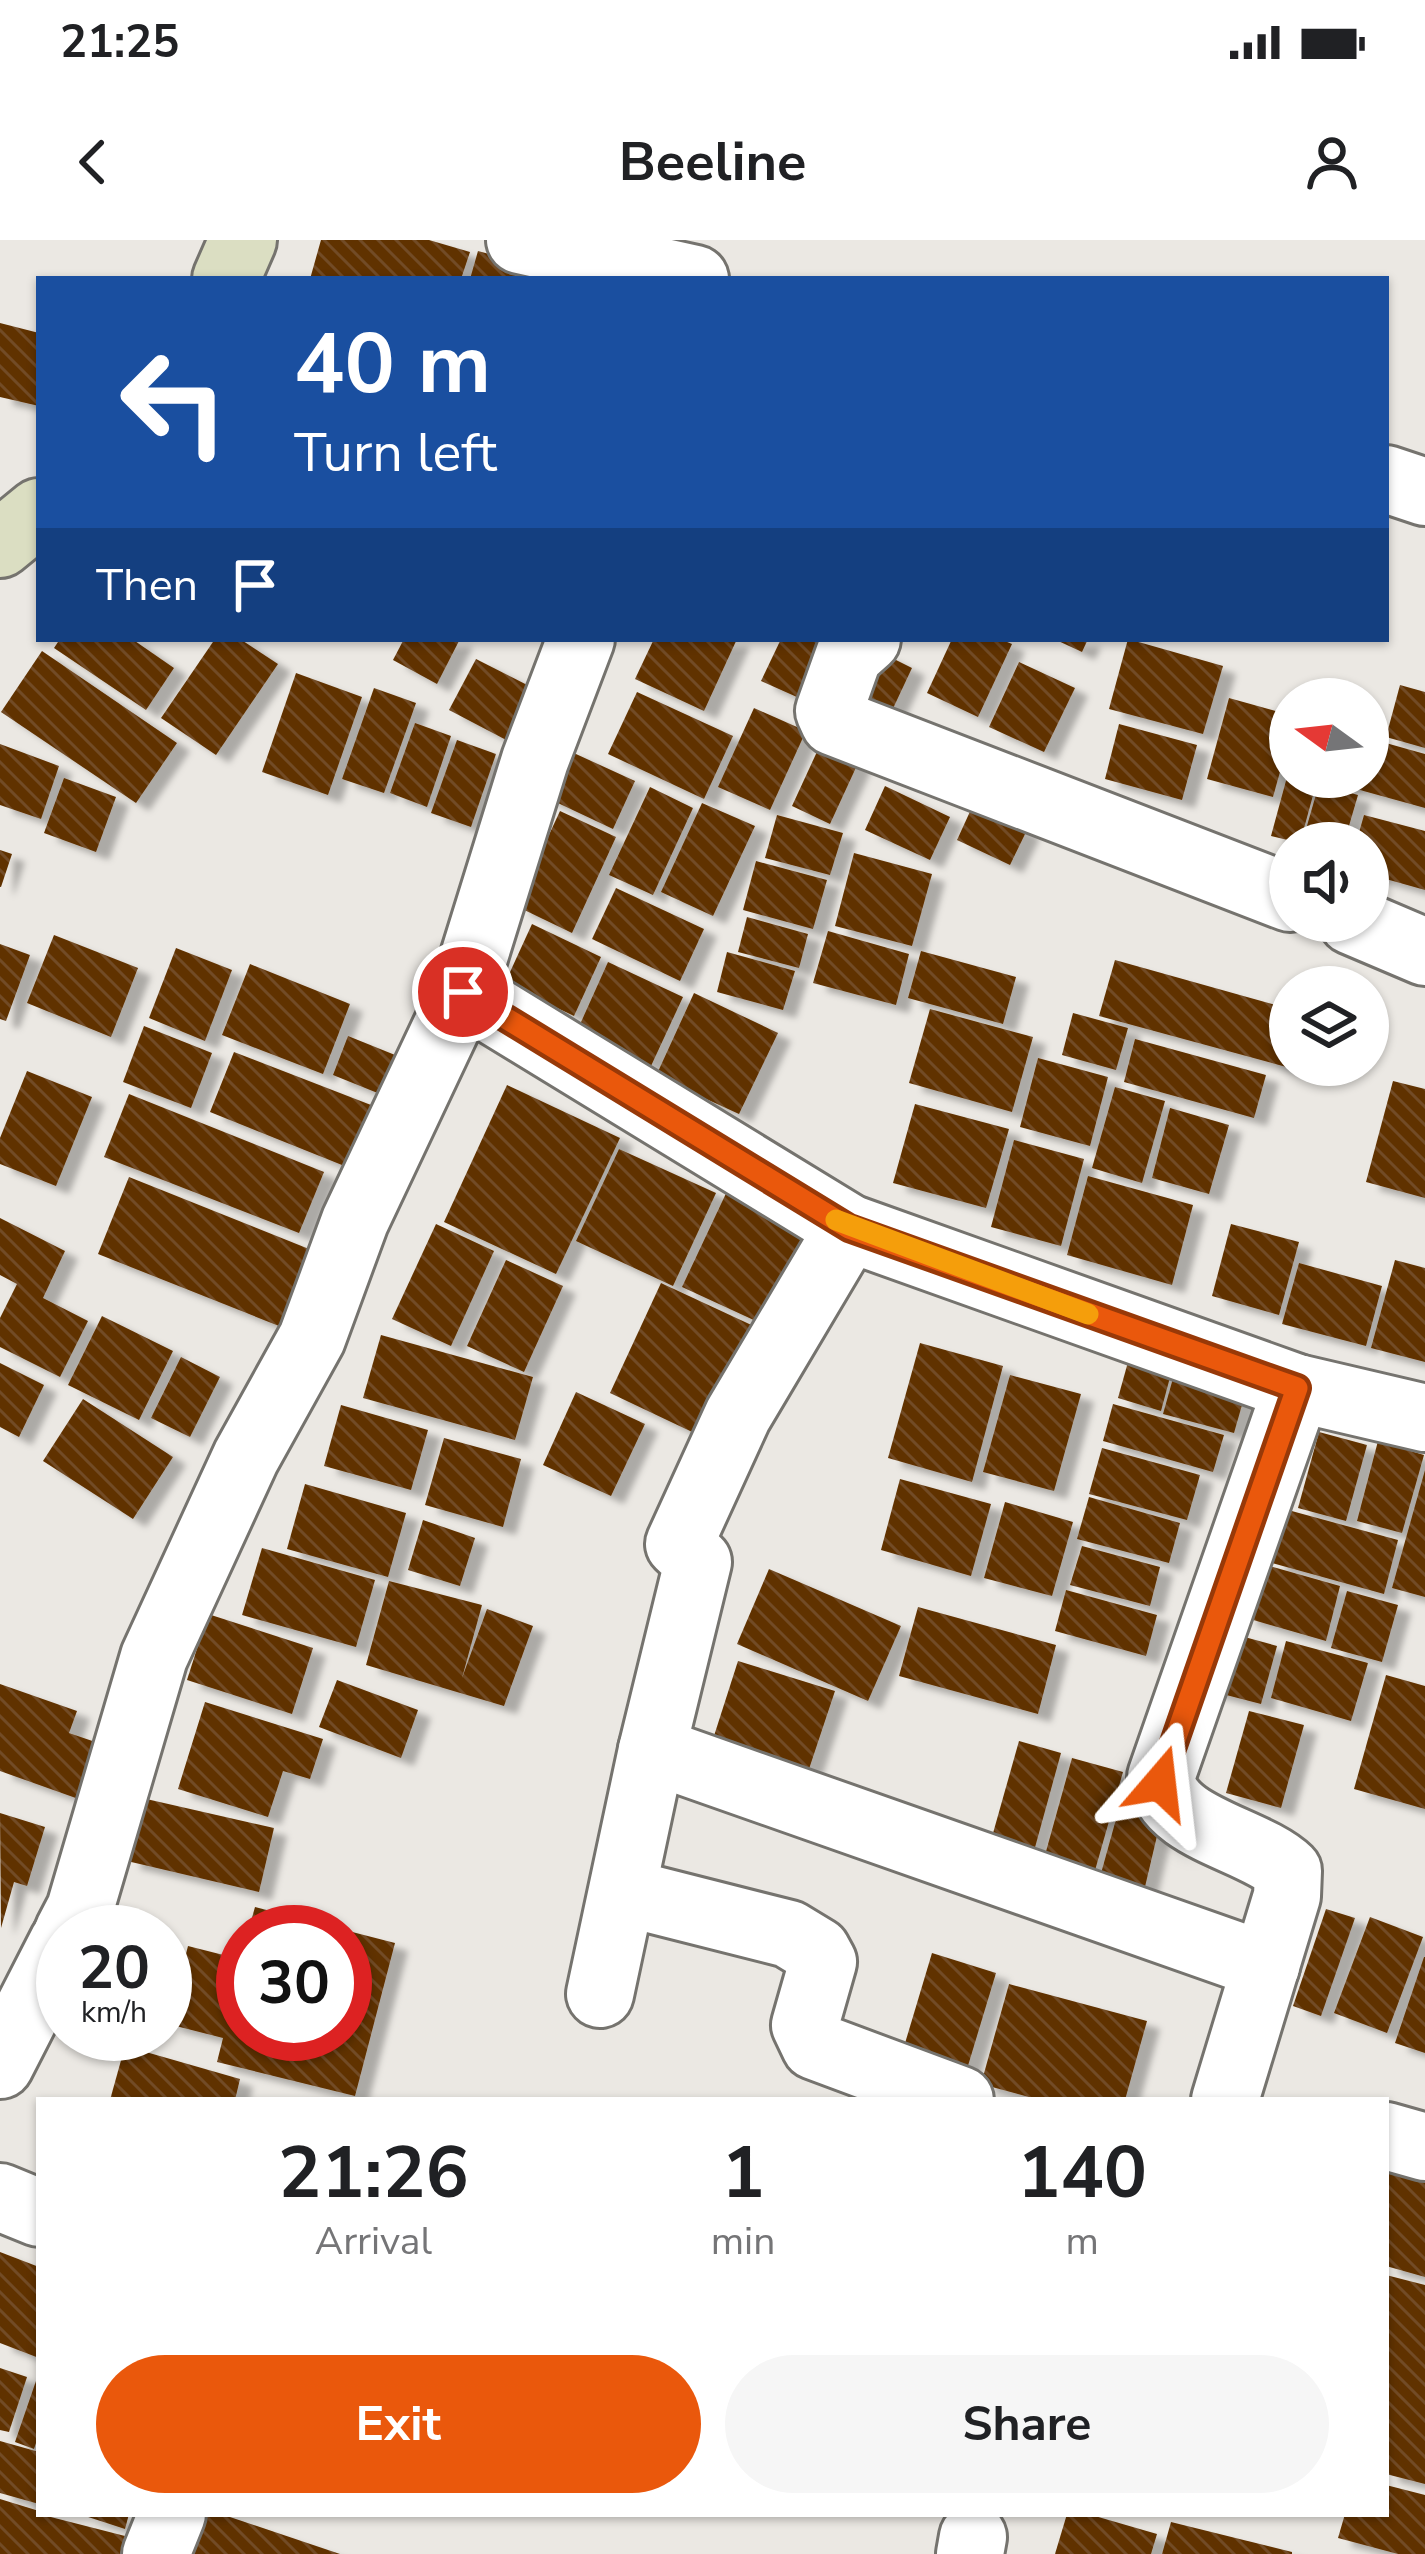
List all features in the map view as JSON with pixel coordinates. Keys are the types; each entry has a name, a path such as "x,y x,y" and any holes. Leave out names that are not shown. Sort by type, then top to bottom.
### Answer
{"street":[{"path":"227,276 243,240"},
{"path":"520,240 682,276"},
{"path":"718,276 723,240"},
{"path":"1389,480 1425,492"},
{"path":"0,544 36,514"},
{"path":"81,1905 154,1657 246,1457 312,1338 355,1220 463,992 535,760 580,642"},
{"path":"864,642 849,655 829,711 834,722 1269,890"},
{"path":"1389,937 1425,952"},
{"path":"463,992 849,1228 1297,1388 1425,1418"},
{"path":"600,1994 698,1562 679,1544 738,1415 849,1228"},
{"path":"1237,2097 1287,1896 1288,1870 1178,1810 1160,1783 1297,1388"},
{"path":"652,1750 1266,1966"},
{"path":"623,1892 789,1934 808,1943 823,1962 805,2025 815,2046 951,2097"},
{"path":"0,2066 36,1995"},
{"path":"1389,2137 1425,2147"},
{"path":"0,2198 36,2211"},
{"path":"156,2554 171,2517"}],"building":[{"path":"321,240 429,240 470,252 462,276 311,276"},
{"path":"478,251 567,275 567,276 471,276"},
{"path":"0,323 36,332 36,405 0,397"},
{"path":"58,642 136,642 174,668 146,710 54,648"},
{"path":"213,642 245,642 278,664 216,755 161,718"},
{"path":"402,642 458,642 437,684 393,660"},
{"path":"653,642 736,642 704,711 635,679"},
{"path":"780,642 823,642 817,706 761,681"},
{"path":"951,642 1012,644 978,717 927,693"},
{"path":"1060,642 1087,642 1082,652"},
{"path":"1127,642 1223,666 1203,734 1109,709"},
{"path":"42,651 177,743 136,803 1,712"},
{"path":"882,653 912,668 889,717 858,702"},
{"path":"476,659 537,690 510,742 449,710"},
{"path":"1019,662 1075,688 1044,752 989,727"},
{"path":"296,673 362,697 328,795 262,772"},
{"path":"1400,685 1425,692 1425,748 1389,738"},
{"path":"374,688 416,703 384,793 342,779"},
{"path":"637,692 733,736 704,799 608,754"},
{"path":"1229,698 1269,709 1269,796 1207,779"},
{"path":"754,708 806,731 770,810 718,787"},
{"path":"415,723 451,736 427,807 390,793"},
{"path":"1119,724 1197,745 1182,800 1105,779"},
{"path":"827,730 865,748 830,824 792,806"},
{"path":"457,740 496,754 471,827 431,813"},
{"path":"0,744 59,766 41,819 0,805"},
{"path":"1389,744 1425,754 1425,808 1389,798"},
{"path":"565,749 635,781 613,829 543,796"},
{"path":"64,778 116,797 96,852 44,833"},
{"path":"885,786 950,817 930,860 865,830"},
{"path":"650,787 693,808 653,895 609,875"},
{"path":"1281,798 1312,798 1306,822 1275,822"},
{"path":"1315,798 1357,798 1350,822 1308,822"},
{"path":"702,803 755,826 713,916 661,892"},
{"path":"973,805 1027,830 1010,865 957,840"},
{"path":"560,811 616,837 572,933 516,906"},
{"path":"777,815 843,833 830,875 765,858"},
{"path":"1364,815 1425,831 1425,890 1389,880 1389,822 1362,822"},
{"path":"0,850 12,854 1,887 0,887"},
{"path":"854,853 932,874 912,946 835,926"},
{"path":"756,861 827,880 813,929 743,910"},
{"path":"616,888 704,929 680,981 592,939"},
{"path":"747,917 808,934 799,968 738,952"},
{"path":"532,924 601,957 574,1016 505,983"},
{"path":"828,931 909,954 896,1005 813,983"},
{"path":"54,935 138,968 111,1037 27,1003"},
{"path":"0,944 30,955 6,1021 0,1019"},
{"path":"176,948 232,970 205,1041 149,1018"},
{"path":"921,951 1016,977 1003,1024 908,998"},
{"path":"727,952 795,971 783,1010 717,992"},
{"path":"1115,960 1269,1003 1269,1062 1099,1016"},
{"path":"608,962 683,997 651,1066 577,1031"},
{"path":"250,964 350,1004 323,1074 222,1035"},
{"path":"694,993 778,1033 739,1114 656,1076"},
{"path":"930,1009 1033,1037 1012,1112 909,1083"},
{"path":"1073,1013 1128,1028 1116,1070 1062,1055"},
{"path":"144,1026 212,1053 191,1108 123,1082"},
{"path":"348,1036 400,1057 385,1096 333,1075"},
{"path":"1135,1039 1266,1075 1254,1118 1124,1082"},
{"path":"234,1052 371,1105 347,1167 210,1112"},
{"path":"1038,1058 1108,1077 1090,1146 1020,1127"},
{"path":"27,1071 92,1097 56,1186 0,1164 0,1138"},
{"path":"1393,1081 1425,1089 1425,1198 1366,1182"},
{"path":"507,1085 620,1138 556,1274 444,1222"},
{"path":"1115,1087 1165,1101 1142,1183 1092,1168"},
{"path":"129,1094 324,1172 299,1233 104,1157"},
{"path":"915,1104 1009,1129 986,1208 893,1183"},
{"path":"1170,1108 1229,1125 1209,1194 1152,1178"},
{"path":"1014,1140 1084,1159 1061,1246 991,1227"},
{"path":"619,1149 716,1193 673,1286 576,1241"},
{"path":"1088,1176 1193,1205 1172,1285 1067,1255"},
{"path":"129,1177 314,1251 284,1328 98,1254"},
{"path":"729,1187 820,1230 773,1329 682,1287"},
{"path":"0,1218 65,1251 43,1298 88,1321 60,1377 0,1347 0,1318 17,1284 0,1275"},
{"path":"436,1224 494,1251 451,1346 392,1319"},
{"path":"1231,1224 1299,1242 1279,1315 1212,1296"},
{"path":"506,1260 563,1286 524,1372 467,1346"},
{"path":"1395,1260 1425,1268 1425,1362 1371,1348"},
{"path":"1299,1263 1382,1286 1366,1346 1282,1324"},
{"path":"661,1283 760,1329 709,1440 610,1393"},
{"path":"102,1316 173,1351 139,1420 68,1385"},
{"path":"381,1335 533,1377 515,1440 363,1398"},
{"path":"920,1343 1003,1366 972,1482 888,1458"},
{"path":"1133,1344 1176,1355 1161,1411 1118,1398"},
{"path":"181,1357 220,1377 190,1437 151,1418"},
{"path":"0,1363 44,1385 19,1437 0,1427"},
{"path":"1177,1364 1248,1384 1234,1433 1163,1414"},
{"path":"1010,1375 1081,1394 1054,1491 983,1472"},
{"path":"576,1392 645,1424 611,1496 543,1465"},
{"path":"83,1399 173,1457 133,1519 43,1461"},
{"path":"1113,1404 1224,1435 1213,1472 1103,1441"},
{"path":"341,1405 428,1430 411,1490 324,1466"},
{"path":"1319,1432 1367,1445 1346,1521 1298,1508"},
{"path":"444,1438 521,1459 503,1527 425,1505"},
{"path":"1378,1441 1424,1455 1402,1533 1357,1521"},
{"path":"1102,1448 1200,1475 1187,1520 1089,1494"},
{"path":"1425,1470 1425,1597 1392,1588"},
{"path":"900,1479 991,1504 971,1576 881,1550"},
{"path":"305,1484 406,1513 388,1577 287,1549"},
{"path":"1089,1497 1180,1523 1169,1563 1077,1539"},
{"path":"1005,1502 1073,1522 1052,1596 984,1578"},
{"path":"1288,1510 1398,1540 1384,1594 1272,1563"},
{"path":"423,1520 475,1538 460,1586 408,1570"},
{"path":"1082,1546 1160,1567 1150,1606 1070,1585"},
{"path":"262,1548 375,1580 356,1647 242,1615"},
{"path":"1259,1563 1340,1586 1326,1641 1243,1617"},
{"path":"769,1569 901,1626 868,1701 737,1644"},
{"path":"389,1581 482,1605 462,1678 487,1609 533,1626 504,1706 366,1665"},
{"path":"1066,1590 1157,1615 1146,1656 1055,1631"},
{"path":"1347,1591 1398,1605 1382,1662 1331,1648"},
{"path":"918,1607 1056,1645 1038,1714 899,1676"},
{"path":"208,1614 313,1648 292,1714 187,1680"},
{"path":"1219,1630 1277,1646 1261,1704 1203,1689"},
{"path":"1286,1641 1368,1663 1351,1721 1271,1698"},
{"path":"738,1661 835,1691 809,1769 713,1739"},
{"path":"1386,1675 1425,1686 1425,1809 1354,1789"},
{"path":"337,1680 418,1710 401,1758 319,1727"},
{"path":"0,1684 77,1711 69,1733 107,1746 87,1802 0,1771"},
{"path":"205,1702 323,1739 310,1779 283,1771 268,1817 178,1789"},
{"path":"1249,1711 1304,1725 1281,1808 1226,1793"},
{"path":"1019,1741 1061,1753 1031,1862 988,1851"},
{"path":"1072,1758 1123,1772 1090,1888 1040,1873"},
{"path":"1123,1794 1147,1800 1161,1819 1140,1908 1095,1895"},
{"path":"142,1798 274,1828 259,1892 127,1861"},
{"path":"0,1813 45,1827 27,1886 14,1882 1,1928"},
{"path":"1326,1909 1355,1918 1321,2016 1293,2006"},
{"path":"1370,1917 1423,1937 1387,2033 1334,2013"},
{"path":"372,1937 395,1943 372,2031"},
{"path":"192,1947 216,1953 216,2036 192,2030"},
{"path":"932,1953 996,1973 964,2079 900,2060"},
{"path":"1425,1957 1425,2053 1395,2043"},
{"path":"1009,1984 1147,2021 1126,2097 1029,2097 981,2084"},
{"path":"121,2061 177,2061 240,2079 236,2097 111,2097"},
{"path":"217,2061 364,2061 355,2096"},
{"path":"1389,2164 1425,2174 1425,2277 1389,2267"},
{"path":"0,2252 36,2266 36,2357 0,2343"},
{"path":"1389,2276 1425,2285 1425,2484 1389,2475"},
{"path":"0,2368 27,2377 9,2432 0,2430"},
{"path":"36,2381 34,2449 15,2442"},
{"path":"0,2441 36,2451 36,2503 0,2493"},
{"path":"1389,2486 1425,2495 1425,2554 1398,2554 1338,2538 1344,2517 1389,2517"},
{"path":"0,2499 36,2510 36,2517 125,2536 120,2554 0,2554"},
{"path":"88,2517 128,2517 125,2529"},
{"path":"196,2517 230,2517 340,2554 184,2554"},
{"path":"1066,2517 1098,2517 1157,2534 1151,2554 1055,2554"},
{"path":"1171,2522 1292,2552 1292,2554 1162,2554"}],"slow traffic":[{"path":"836,1220 1088,1314"}],"route":[{"path":"463,992 849,1228 1297,1388 1160,1783"}]}
